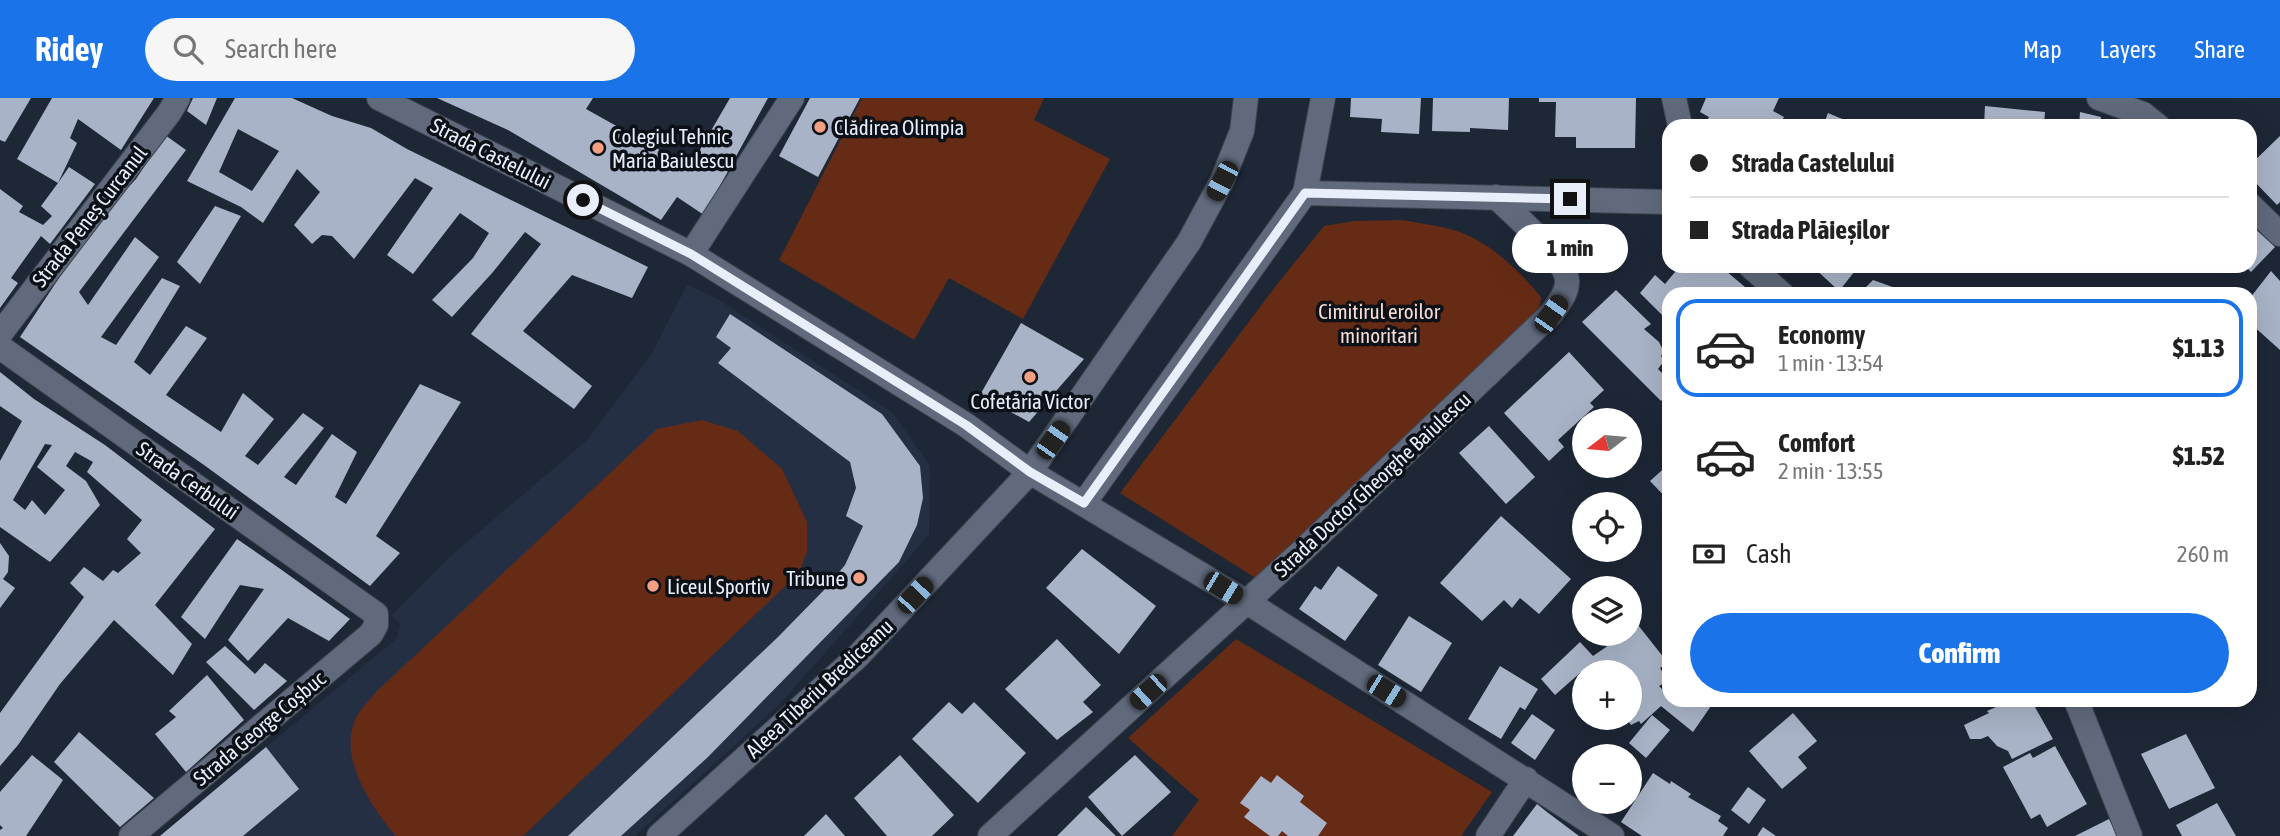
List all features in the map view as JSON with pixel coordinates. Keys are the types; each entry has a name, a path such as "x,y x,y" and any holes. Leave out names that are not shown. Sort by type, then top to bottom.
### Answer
{"street":[{"name":"Strada Peneș Curcanul","path":"0,334 178,98"},
{"name":"Strada Castelului","path":"379,98 691,254 1034,467 1084,503 1247,602 1612,836"},
{"path":"691,254 792,98"},
{"name":"Aleea Tiberiu Brediceanu","path":"659,836 858,656 1034,467 1189,242 1227,169 1242,131 1246,98"},
{"path":"1084,503 1305,193 1323,98"},
{"path":"1674,98 1678,119"},
{"path":"2099,98 2143,114 2149,119"},
{"path":"1305,193 1662,201"},
{"name":"Strada Doctor Gheorghe Baiulescu","path":"989,836 1247,602 1551,314 1563,297 1567,280 1560,263 1496,197"},
{"path":"2257,212 2280,234"},
{"path":"1758,273 1774,287"},
{"name":"Strada Cerbului","path":"0,347 376,614"},
{"name":"Strada George Coșbuc","path":"131,836 371,634 376,625 376,614"},
{"path":"2079,707 2130,836"},
{"path":"1488,836 1526,779"}],"shaded area":[{"name":"Liceul Sportiv","path":"687,285 716,298 893,413 930,466 929,535 779,705 635,836 160,836 397,638 400,623 391,616 452,555 587,440 651,355"}],"green space":[{"path":"862,98 1044,98 1034,120 1110,159 1023,319 949,278 914,340 779,260"},
{"name":"Cimitirul eroilor minoritari","path":"1402,220 1450,229 1489,247 1511,265 1541,297 1539,313 1262,582 1120,493 1324,226 1355,221"},
{"path":"702,420 738,431 782,469 807,522 807,552 799,573 523,836 396,836 368,797 354,765 351,733 360,711 376,692 657,429"},
{"path":"1236,639 1492,792 1461,836 1172,836 1199,800 1128,738"}],"building":[{"path":"0,98 31,98 5,142 0,140"},
{"path":"52,98 154,98 121,150 78,119 70,138 77,143 58,183 17,159"},
{"path":"193,98 217,98 206,125 187,111"},
{"path":"235,98 292,98 332,116 371,128 407,149 648,267 632,298 572,275 523,331 592,386 574,409 471,334 541,244 525,232 452,317 432,300 473,258 489,233 460,213 413,274 387,255 433,188 415,178 354,259 332,236 322,235 312,244 294,225 320,192 297,169 263,223 241,207 187,181","holes":["238,129 279,151 252,191 219,172"]},
{"name":"Colegiul Tehnic Maria Baiulescu","path":"437,98 593,98 586,109 690,167 730,98 768,98 704,215 677,197 661,220 508,130"},
{"name":"Clădirea Olimpia","path":"810,98 860,98 818,177 779,156"},
{"path":"1351,98 1421,98 1419,134 1381,132 1382,119 1350,117"},
{"path":"1433,98 1509,98 1508,130 1470,128 1470,132 1432,131"},
{"path":"1539,98 1636,98 1635,148 1576,148 1576,137 1555,137 1556,102 1539,102"},
{"path":"1706,98 1779,98 1773,111 1784,117 1708,119 1709,117 1700,112"},
{"path":"1985,106 2045,112 2044,119 1984,119"},
{"path":"2080,112 2101,117 2101,119 2080,119"},
{"path":"1828,113 1842,119 1826,119"},
{"path":"165,135 186,150 79,292 88,305 135,237 159,257 101,337 116,345 162,278 180,286 134,362 150,375 186,326 207,338 166,395 221,432 243,393 274,419 245,456 258,465 303,413 324,428 284,477 296,485 332,434 357,452 335,497 346,504 420,384 461,402 376,536 400,553 370,586 204,465 20,337 96,222 136,179"},
{"path":"2280,136 2280,202 2277,205 2257,184 2257,158"},
{"path":"69,167 95,184 50,244 41,236 11,278 18,283 0,308 0,189 23,206 19,212 43,225 52,216 41,206"},
{"path":"215,206 241,216 200,284 177,262"},
{"path":"2257,230 2275,247 2257,266"},
{"path":"2271,271 2280,281 2280,350 2257,329 2257,289"},
{"path":"1674,273 1728,273 1745,287 1662,287 1662,315 1640,293 1655,275 1665,284"},
{"path":"1820,273 1853,273 1842,287 1835,287"},
{"path":"1873,280 1893,287 1866,287"},
{"path":"1616,290 1651,324 1644,329 1662,348 1662,364 1658,369 1662,373 1662,400 1661,401 1582,322"},
{"name":"Tribune","path":"730,314 882,414 920,466 923,498 917,525 899,562 708,757 621,836 568,836 824,590 845,565 863,526 846,516 856,488 850,462 718,363 731,348 716,337"},
{"name":"Cofetăria Victor","path":"1021,323 1084,359 1029,422 980,395"},
{"path":"1569,352 1604,390 1590,403 1593,408 1572,408 1572,427 1558,440 1564,447 1549,461 1504,413"},
{"path":"0,372 34,399 105,445 215,529 155,605 192,644 173,675 114,620 60,684 18,745 0,766 0,713 84,597 70,583 84,567 103,581 113,570 118,573 141,553 127,539 142,520 87,472 93,462 75,452 66,466 86,481 100,505 50,562 0,527 0,461 22,421 0,406","holes":["45,444 52,445 37,467 65,490 45,515 32,500 25,510 13,500"]},
{"path":"1489,426 1535,477 1506,504 1459,453"},
{"path":"1662,470 1662,494 1650,481"},
{"path":"1501,516 1571,579 1539,614 1520,598 1512,608 1504,600 1482,621 1440,583"},
{"path":"237,539 350,619 329,641 288,618 248,661 228,640 264,589 240,585 205,639 181,617"},
{"path":"0,543 9,556 8,572 3,579 15,588 0,608"},
{"path":"1082,549 1156,606 1119,654 1046,588"},
{"path":"1338,566 1378,595 1345,641 1299,609 1315,586 1321,590"},
{"path":"1409,616 1452,643 1421,692 1378,665"},
{"path":"1642,630 1662,655 1662,684 1659,686 1662,689 1662,707 1642,723 1642,660 1572,660 1572,680 1555,695 1541,679 1576,646 1584,646 1593,656 1608,646 1642,646"},
{"path":"1057,639 1101,685 1083,702 1093,712 1057,740 1005,689"},
{"path":"225,646 255,674 265,663 287,681 254,710 206,662"},
{"path":"1500,666 1538,689 1525,710 1520,707 1501,739 1468,719"},
{"path":"207,675 244,720 186,772 155,734 176,717 169,711"},
{"path":"949,702 962,714 974,702 1026,753 978,803 912,739"},
{"path":"1662,707 1710,707 1693,732"},
{"path":"1996,707 2035,707 2053,739 2012,759 2008,751 1997,746 1988,736 1970,739 1964,725 1989,713 1987,711"},
{"path":"1793,713 1817,741 1798,757 1807,768 1782,789 1749,751"},
{"path":"1532,714 1555,730 1535,760 1511,743"},
{"path":"1652,715 1670,730 1646,758 1642,754 1642,744 1629,743"},
{"path":"79,732 154,798 120,827 54,762"},
{"path":"2186,734 2215,788 2169,809 2141,754"},
{"path":"2055,746 2087,804 2047,827 2040,814 2031,819 2003,767 2030,753 2033,758"},
{"path":"266,747 299,789 243,836 160,836"},
{"path":"32,755 63,780 26,836 0,836 0,830 3,828 0,825 0,792"},
{"path":"900,755 954,815 932,836 887,836 854,798"},
{"path":"1135,755 1171,792 1122,836 1088,797"},
{"path":"1653,773 1670,784 1671,781 1691,794 1688,797 1721,816 1718,821 1728,828 1723,836 1642,836 1621,822 1626,814 1642,814 1642,790"},
{"path":"1277,775 1304,796 1300,802 1327,823 1318,836 1288,836 1282,831 1278,836 1270,836 1244,817 1250,810 1240,803 1261,776 1271,783"},
{"path":"1748,787 1766,800 1749,824 1731,810"},
{"path":"2217,803 2236,836 2182,836 2176,825"},
{"path":"1537,804 1547,812 1579,836 1513,836"},
{"path":"1086,807 1116,836 1057,836"},
{"path":"826,814 845,836 804,836"},
{"path":"2109,819 2118,836 2075,836"},
{"path":"1763,827 1776,836 1757,836"}],"place":[{"name":"Clădirea Olimpia","path":"820,127"},
{"name":"Colegiul Tehnic Maria Baiulescu","path":"598,148"},
{"name":"Cofetăria Victor","path":"1030,377"},
{"name":"Tribune","path":"859,578"},
{"name":"Liceul Sportiv","path":"653,586"}],"route":[{"path":"583,200 691,254 966,425 1030,472 1084,503 1305,193 1570,199"}]}
